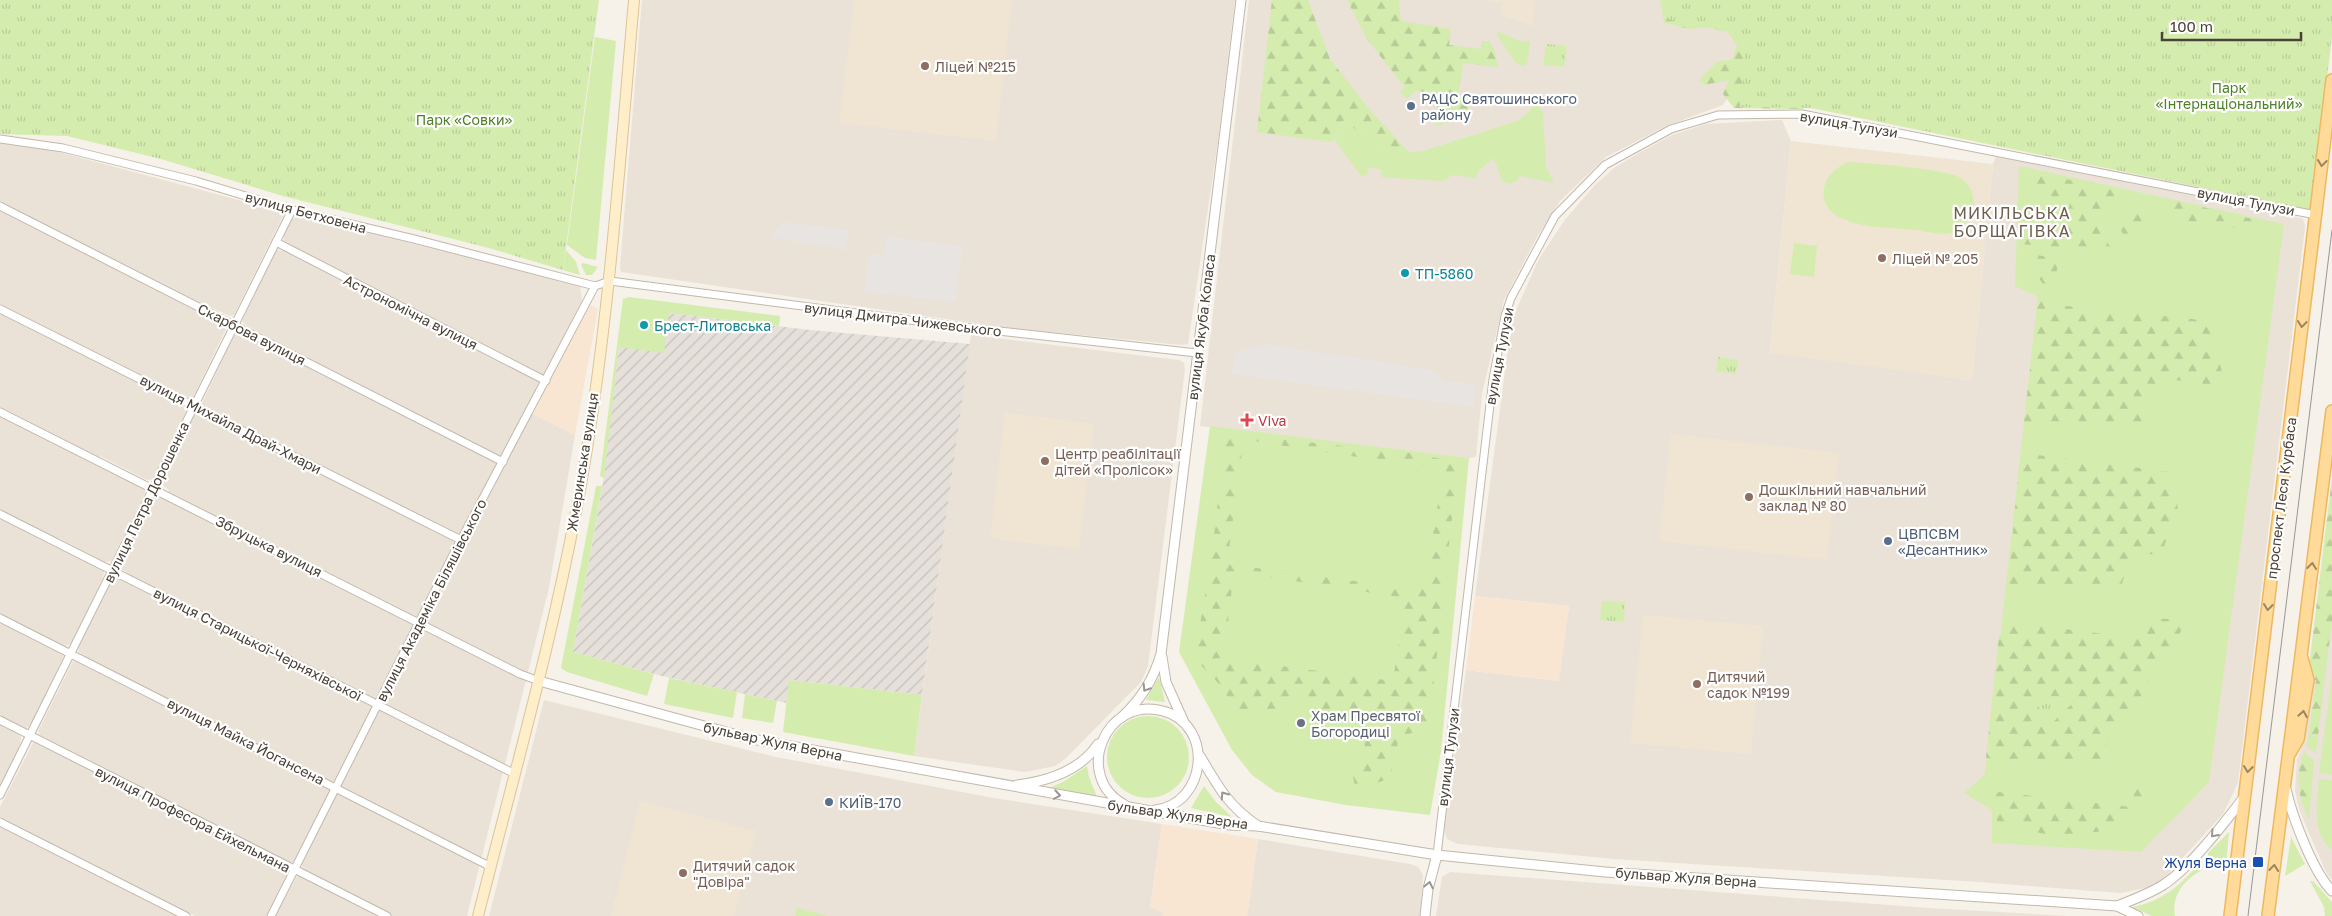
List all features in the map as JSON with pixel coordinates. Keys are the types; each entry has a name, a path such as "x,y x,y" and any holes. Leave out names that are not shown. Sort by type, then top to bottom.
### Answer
{"main road":[{"name":"Жмеринська вулиця","path":"478,916 539,680 582,476 610,281 634,0"},
{"name":"проспект Леся Курбаса","path":"2230,916 2332,80"},
{"path":"2268,916 2287,759 2298,739 2308,680 2302,650 2332,411"}],"street":[{"name":"вулиця Якуба Коласа","path":"1122,716 1146,689 1153,678 1162,654 1241,0"},
{"name":"вулиця Тулузи","path":"1425,916 1428,889 1437,855 1493,379 1507,308 1555,216 1605,165 1671,129 1718,114 1802,114 2316,215"},
{"name":"вулиця Бетховена","path":"0,139 62,148 196,181 292,210 414,239 595,286"},
{"name":"Скарбова вулиця","path":"0,206 503,462"},
{"name":"вулиця Петра Дорошенка","path":"0,795 292,210"},
{"name":"Астрономічна вулиця","path":"276,242 546,381"},
{"path":"595,286 610,281"},
{"name":"вулиця Дмитра Чижевського","path":"610,281 963,328 1197,353"},
{"name":"вулиця Академіка Біляшівського","path":"271,916 461,540 595,286"},
{"name":"вулиця Михайла Драй-Хмари","path":"0,309 461,540"},
{"name":"Збруцька вулиця","path":"0,412 153,487 520,674 539,680"},
{"name":"вулиця Старицької-Черняхівської","path":"0,514 515,774"},
{"name":"вулиця Майка Йогансена","path":"0,618 491,867"},
{"name":"вулиця Якуба Коласа","path":"1162,654 1166,682 1184,723"},
{"name":"бульвар Жуля Верна","path":"539,680 752,739 1092,802 1151,810 1229,825 1258,826 1437,855 1605,872 2117,906 2138,916"},
{"path":"1130,807 1113,795 1104,782 1099,768 1099,753 1104,736 1122,716 1147,709 1164,711 1184,723 1194,738 1200,754 1196,778 1187,793 1173,804 1151,810"},
{"name":"вулиця Професора Ейхельмана","path":"0,720 387,916"},
{"name":"бульвар Жуля Верна","path":"1010,786 1036,783 1069,770 1082,763 1104,736"},
{"name":"бульвар Жуля Верна","path":"1200,754 1225,798 1242,815 1258,826"},
{"path":"2284,781 2293,812 2314,863 2332,891"},
{"name":"бульвар Жуля Верна","path":"2117,906 2163,885 2181,870 2245,796"},
{"path":"0,822 186,916"}],"shaded area":[{"path":"642,0 1235,0 1218,141 1188,344 1182,345 1008,328 621,272"},
{"name":"Ліцей №215","path":"854,0 1012,0 996,141 839,123"},
{"path":"1249,0 1788,0 1723,105 1666,126 1606,157 1560,201 1537,237 1504,300 1482,394 1476,457 1469,458 1200,426"},
{"path":"1488,0 1535,0 1532,26 1500,14 1502,3"},
{"path":"1782,120 1791,141 1770,352 1972,380 1993,164 1996,156 2288,214 2303,219 2305,227 2238,783 2223,814 2164,878 2146,888 2120,893 1614,859 1458,844 1447,839 1444,829 1466,670 1558,681 1569,606 1475,596 1512,319 1539,259 1564,221 1594,186 1614,168 1639,153 1672,135 1706,124"},
{"name":"Ліцей № 205","path":"1791,141 1993,164 1972,380 1770,353"},
{"path":"6,142 63,153 279,211 284,214 234,315 230,316 206,305 202,312 225,324 226,329 193,398 187,398 165,387 161,394 182,405 186,412 153,479 147,480 100,456 97,463 146,491 111,561 105,562 59,538 55,545 104,571 103,578 71,644 65,646 16,622 13,628 61,652 64,656 32,724 26,728 0,716 0,210 25,222 29,216 0,201 0,143"},
{"path":"299,216 580,285 582,301 527,411 575,435 549,588 467,916 386,916 388,912 304,870 302,866 289,862 40,735 38,731 73,661 83,662 86,656 79,652 78,648 112,580 118,577 124,580 128,573 120,568 121,562 155,494 165,497 169,490 160,483 193,417 201,414 214,420 218,413 203,406 202,403 233,337 236,334 243,333 269,345 272,339 242,321 275,252 277,250 284,251 335,276 338,270 284,241 284,234 292,219"},
{"path":"782,222 849,230 846,250 770,237"},
{"path":"887,236 963,247 955,302 864,292 869,254 884,255"},
{"path":"589,304 598,309 575,435 533,414"},
{"path":"669,313 810,330 970,344 922,695 790,680 786,703 662,676 573,652 603,482 619,347"},
{"path":"971,335 1179,360 1184,363 1185,369 1148,666 1141,682 1065,759 1055,766 1025,772 914,756"},
{"path":"1265,344 1431,370 1446,381 1475,384 1474,407 1231,374 1236,353"},
{"name":"Центр реабілітації дітей «Пролісок»","path":"1005,413 1094,424 1079,549 990,538"},
{"name":"Дошкільний навчальний заклад № 80","path":"1671,434 1839,453 1827,560 1659,541"},
{"path":"2332,478 2332,880 2327,874 2299,809 2295,790 2297,760 2304,741 2312,680 2310,659"},
{"path":"1475,596 1569,606 1559,681 1466,670"},
{"name":"Дитячий садок №199","path":"1643,615 1763,626 1751,754 1630,743"},
{"path":"544,700 776,757 994,798 1162,824 1150,907 1161,911 1163,916 489,916"},
{"path":"0,724 16,732 21,737 20,745 0,787"},
{"path":"34,741 284,868 287,874 266,916 195,916 0,817 0,807"},
{"name":"Дитячий садок \"Довіра\"","path":"640,801 756,831 734,916 611,916"},
{"path":"1162,824 1258,839 1247,916 1163,916 1161,911 1150,908"},
{"path":"0,826 178,916 0,916"},
{"path":"1258,839 1410,864 1418,867 1423,875 1420,916 1247,916"},
{"path":"1450,872 1929,908 2068,916 1436,916 1442,877"},
{"path":"297,876 300,876 379,916 275,916"}],"green space":[{"name":"Парк «Совки»","path":"0,0 599,0 563,270 485,247 283,196 161,159 67,136 0,134"},
{"path":"1272,0 1308,0 1330,59 1370,110 1409,152 1378,148 1344,120 1332,142 1257,132"},
{"path":"1347,0 1399,0 1401,21 1451,29 1449,45 1481,49 1482,41 1489,41 1494,49 1498,67 1463,63 1458,97 1469,104 1466,115 1454,121 1436,126 1438,94 1416,91 1407,99 1400,92 1405,88 1367,39"},
{"path":"1660,0 1817,0 1803,109 1734,108 1723,94 1729,80 1705,85 1699,80 1718,61 1732,60 1737,45 1723,26 1688,29 1664,23"},
{"name":"Парк «Інтернаціональний»","path":"1670,0 2332,0 2332,37 2311,210 1811,108 1740,107 1747,36 1667,19"},
{"path":"1497,31 1517,40 1530,42 1527,64 1523,66 1515,62 1497,35"},
{"path":"595,37 616,41 596,260 585,258 567,245"},
{"path":"1546,44 1567,46 1564,67 1543,65"},
{"path":"1536,103 1543,112 1546,167 1554,183 1520,176 1517,181 1509,184 1502,181 1494,158 1479,170 1476,178 1453,175 1442,181 1381,177 1381,169 1368,168 1367,175 1361,176 1334,139 1344,120 1378,148 1409,152 1423,151 1517,121 1527,114"},
{"path":"1849,162 1939,171 1959,177 1971,189 1973,197 1973,206 1968,221 1962,228 1945,234 1857,224 1843,219 1832,212 1825,202 1824,188 1827,179 1833,172"},
{"path":"2019,166 2284,224 2209,782 2141,852 1992,843 1992,810 1964,793 1985,774 2038,297 2015,286"},
{"path":"2030,173 2123,189 2103,207 2099,229 2114,253 2021,244 2023,222 2063,227 2071,200 2033,193 2025,184"},
{"path":"2169,199 2261,221 2249,230 2174,219"},
{"path":"2134,210 2146,213 2146,231 2128,240 2115,223"},
{"path":"1794,243 1817,246 1814,277 1790,274"},
{"path":"566,250 576,262 580,275 563,270"},
{"path":"2037,255 2059,259 2054,287 2042,283 2034,269 2026,262 2032,256"},
{"path":"583,263 598,267 592,275 586,275 581,265"},
{"path":"629,297 780,316 779,326 669,313 664,353 619,347 604,478 600,476 623,299"},
{"path":"2038,297 2067,306 2211,321 2225,387 2175,380 2150,393 2144,425 2024,422"},
{"path":"1718,357 1738,360 1736,374 1716,371"},
{"path":"1210,426 1469,458 1441,751 1430,815 1346,805 1276,792 1252,775 1232,750 1179,652"},
{"path":"1226,435 1244,437 1227,564 1407,588 1424,589 1444,467 1333,454 1255,441 1249,436 1420,454 1458,463 1429,726 1399,738 1390,778 1356,791 1352,772 1365,746 1355,718 1328,715 1297,700 1272,712 1237,711 1219,684 1199,663 1228,659 1393,681 1405,598 1243,573 1233,579 1224,658 1194,660 1211,560"},
{"path":"2037,455 2172,472 2178,509 2162,552 2131,558 2121,586 2008,588 2019,464"},
{"path":"2332,478 2332,621 2316,753 2307,747 2316,680 2312,680 2310,659"},
{"path":"596,486 602,486 573,652 654,674 647,696 567,672 561,668"},
{"path":"1602,601 1625,602 1624,622 1600,620"},
{"path":"2147,618 2189,620 2152,672 2135,715 2113,730 2099,762 1999,760 1986,758 1999,635 2018,623 2144,639"},
{"path":"2332,673 2332,775 2319,773"},
{"path":"1159,677 1165,702 1146,700"},
{"path":"669,678 737,692 733,718 664,704"},
{"path":"789,680 922,695 914,756 783,732"},
{"path":"745,694 777,701 773,723 742,718"},
{"path":"2033,696 2079,697 2049,726"},
{"path":"1140,716 1156,716 1171,723 1182,734 1189,749 1186,773 1177,786 1156,798 1140,798 1125,791 1114,780 1107,765 1107,749 1114,734 1125,723"},
{"path":"2304,752 2314,760 2309,819 2302,803 2299,786 2299,769"},
{"path":"1087,766 1097,797 1044,790 1063,782"},
{"path":"2319,779 2332,780 2332,850 2325,843 2318,826"},
{"path":"1204,786 1216,802 1232,817 1191,808"},
{"path":"2134,786 2159,787 2144,808 2118,829 2057,837 1998,823 1990,799 1998,792 2131,807"},
{"path":"2229,832 2226,865 2220,866 2219,871 2208,857 2208,853"},
{"path":"2291,837 2305,864 2285,876"},
{"path":"2199,863 2202,870 2185,883 2177,895 2174,908 2175,916 2152,916 2132,907 2151,902 2169,892 2185,879"},
{"path":"2310,881 2313,881 2332,902 2332,916 2325,916 2324,907"},
{"path":"797,908 829,916 795,916"}],"tram line":[{"path":"2248,916 2332,230"}],"place":[{"name":"Ліцей №215","path":"925,66"},
{"name":"РАЦС Святошинського району","path":"1411,106"},
{"name":"Ліцей № 205","path":"1882,258"},
{"name":"ТП-5860","path":"1405,273"},
{"name":"Брест-Литовська","path":"644,325"},
{"name":"Viva","path":"1247,420"},
{"name":"Центр реабілітації дітей «Пролісок»","path":"1045,461"},
{"name":"Дошкільний навчальний заклад № 80","path":"1749,497"},
{"name":"ЦВПСВМ «Десантник»","path":"1888,541"},
{"name":"Дитячий садок №199","path":"1697,684"},
{"name":"Храм Пресвятої Богородиці","path":"1301,723"},
{"name":"КИЇВ-170","path":"829,802"},
{"name":"Жуля Верна","path":"2258,862"},
{"name":"Дитячий садок \"Довіра\"","path":"683,873"}],"district":[{"name":"МИКІЛЬСЬКА БОРЩАГІВКА","path":"2012,222"}]}
